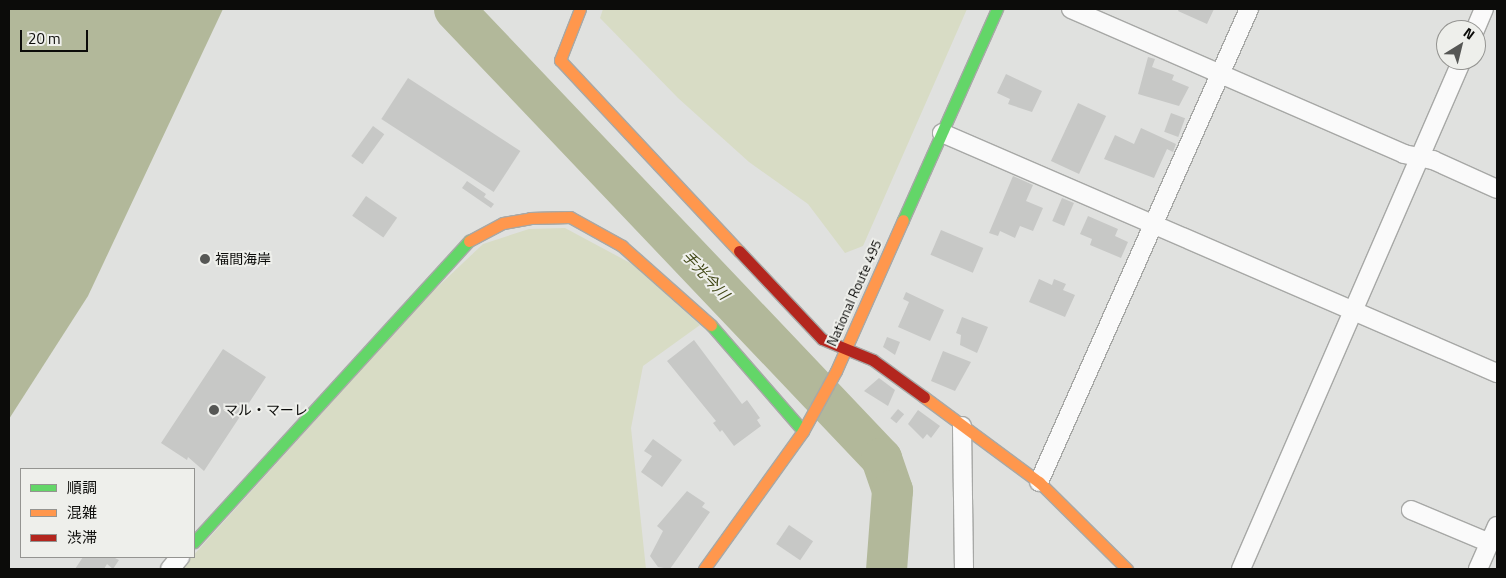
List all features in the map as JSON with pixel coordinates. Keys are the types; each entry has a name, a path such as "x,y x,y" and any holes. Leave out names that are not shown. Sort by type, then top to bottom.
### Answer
{"main road":[{"path":"580,9 560,60 822,340 873,360 1040,482 1127,569"},
{"name":"National Route 495","path":"704,569 803,431 836,371 997,9"},
{"path":"195,541 470,240 503,223 530,218 570,217 622,246 713,326 803,431"}],"street":[{"path":"1071,9 1404,154 1420,156 1497,189"},
{"path":"1040,482 1153,222 1249,9"},
{"path":"1489,9 1497,12"},
{"path":"1241,569 1458,70"},
{"path":"942,133 1153,222 1497,373"},
{"path":"962,426 964,569"},
{"path":"1411,510 1490,543"},
{"path":"1478,569 1497,526"},
{"path":"170,569 179,558"}],"shaded area":[{"path":"9,9 223,9 88,296 9,419"},
{"path":"603,9 967,9 863,246 845,253 808,204 749,162 678,98 600,18"},
{"path":"565,228 634,265 700,325 643,366 631,428 646,569 181,569 191,558 195,558 195,554 426,298 483,244 529,229"}],"building":[{"path":"1179,9 1214,9 1207,24 1178,11"},
{"path":"1148,57 1155,59 1152,67 1174,75 1172,80 1189,87 1179,106 1138,94"},
{"path":"1006,74 1042,91 1032,112 1008,104 1010,99 997,93"},
{"path":"408,78 520,151 494,192 381,119"},
{"path":"1078,103 1106,116 1079,174 1051,161"},
{"path":"1171,113 1185,118 1178,137 1164,132"},
{"path":"373,126 384,134 363,164 351,156"},
{"path":"1141,128 1176,144 1173,152 1167,149 1154,178 1104,159 1115,135 1134,144"},
{"path":"1013,176 1033,185 1026,201 1043,208 1033,231 1020,226 1015,238 1000,231 998,236 989,233"},
{"path":"467,181 486,194 484,197 494,204 491,208 462,188"},
{"path":"366,196 397,218 383,237 352,216"},
{"path":"1062,198 1074,203 1064,226 1052,221"},
{"path":"1088,216 1118,229 1115,236 1128,242 1121,258 1090,245 1092,239 1080,234"},
{"path":"941,230 983,248 973,273 930,255"},
{"path":"1039,279 1052,285 1054,279 1066,284 1063,290 1075,295 1065,317 1029,302"},
{"path":"906,292 944,310 930,341 898,327 909,302 903,299"},
{"path":"962,317 988,327 977,353 960,345 961,335 956,333"},
{"path":"887,337 900,342 895,355 883,347"},
{"path":"694,340 742,404 747,400 760,418 757,420 761,426 734,446 722,430 720,432 713,423 716,421 667,361"},
{"name":"マル・マーレ","path":"223,349 266,377 204,471 188,457 187,460 161,443"},
{"path":"943,351 971,362 955,391 931,381"},
{"path":"879,378 895,390 888,406 864,391"},
{"path":"898,409 904,414 896,423 890,418"},
{"path":"918,410 940,426 931,438 927,434 923,439 908,424"},
{"path":"653,439 682,460 662,487 641,472 652,456 644,451"},
{"path":"687,491 705,503 702,507 710,512 670,569 658,567 650,556 663,531 657,526"},
{"path":"789,525 813,541 800,560 776,544"},
{"path":"82,558 115,558 119,560 113,569 107,564 104,569 75,569"}],"waterway":[{"name":"手光今川","path":"454,9 881,458 892,490 886,569"}],"traffic: fast":[{"path":"903,220 997,9"},
{"path":"195,541 469,241"},
{"path":"711,325 803,431"}],"traffic: slow":[{"path":"580,9 560,60 739,251"},
{"path":"469,241 503,223 530,218 570,217 622,246 711,325"},
{"path":"704,569 803,431 836,371 903,220"},
{"path":"924,397 1039,482 1127,569"}],"traffic: jam":[{"path":"739,251 822,339 873,360 924,397"}],"place":[{"name":"福間海岸","path":"205,259"},
{"name":"マル・マーレ","path":"214,410"}]}
